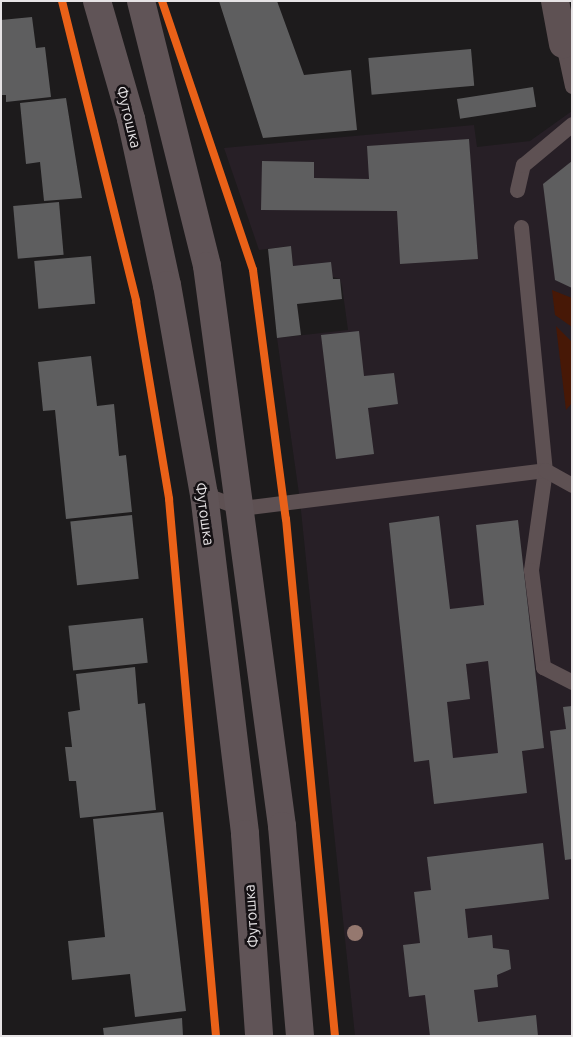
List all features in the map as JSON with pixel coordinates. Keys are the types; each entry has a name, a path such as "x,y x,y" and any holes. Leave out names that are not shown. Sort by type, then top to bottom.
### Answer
{"main road":[{"name":"Футошка","path":"97,1 131,119 167,284 204,494 245,834 259,1036"},
{"path":"141,1 172,112 207,266 241,508 282,826 300,1036"}],"street":[{"path":"556,1 562,44"}],"lane":[{"path":"562,44 572,86"},
{"path":"517,190 524,165 572,124"},
{"path":"521,227 545,470 531,570 542,667 572,682"},
{"path":"204,494 241,508 545,470 572,486"}],"shaded area":[{"path":"572,111 572,1036 355,1036 300,501 277,338 348,330 342,286 340,279 293,266 291,246 259,250 224,148 474,125 477,147 530,141"},
{"path":"552,290 572,298 572,327 555,315"},
{"path":"556,326 572,342 572,403 566,410"}],"building":[{"path":"219,1 277,1 304,75 351,70 357,130 263,138"},
{"path":"32,17 36,48 45,47 51,97 6,102 6,95 1,95 1,20"},
{"path":"471,49 474,86 372,95 368,58"},
{"path":"533,87 536,107 460,119 457,99"},
{"path":"66,98 82,198 44,201 40,162 26,164 20,103"},
{"path":"469,139 478,259 400,264 397,211 261,210 262,161 314,162 314,178 369,179 367,146"},
{"path":"572,161 572,288 555,280 543,184"},
{"path":"59,202 64,255 18,259 13,206"},
{"path":"291,246 293,266 331,262 333,279 340,279 342,299 297,304 301,335 277,338 268,249"},
{"path":"91,256 95,304 38,309 34,261"},
{"path":"359,331 364,376 394,373 398,404 368,408 374,454 336,459 321,335"},
{"path":"91,356 97,406 114,404 119,456 126,455 132,512 66,519 55,410 43,411 38,362"},
{"path":"132,515 139,579 77,585 70,521"},
{"path":"439,516 450,609 484,605 476,525 518,520 544,748 522,751 527,793 434,804 429,760 414,762 389,523","holes":["488,661 498,753 453,758 447,702 470,699 466,664"]},
{"path":"143,618 148,663 73,671 68,626"},
{"path":"135,667 138,704 145,703 156,810 80,818 76,781 69,781 65,747 72,747 68,712 80,710 76,674"},
{"path":"572,706 572,859 565,860 550,731 566,729 563,707"},
{"path":"163,812 186,1011 135,1017 130,974 72,980 68,941 105,937 93,819"},
{"path":"543,843 549,899 465,909 468,938 492,935 493,948 509,950 511,969 497,975 498,987 474,990 478,1022 536,1015 538,1036 430,1036 425,995 409,997 403,945 420,943 414,892 431,890 427,857"},
{"path":"182,1018 183,1036 104,1036 103,1028"}],"cycle path":[{"path":"62,1 136,301 169,499 216,1036"},
{"path":"162,1 253,270 286,519 335,1036"}]}
